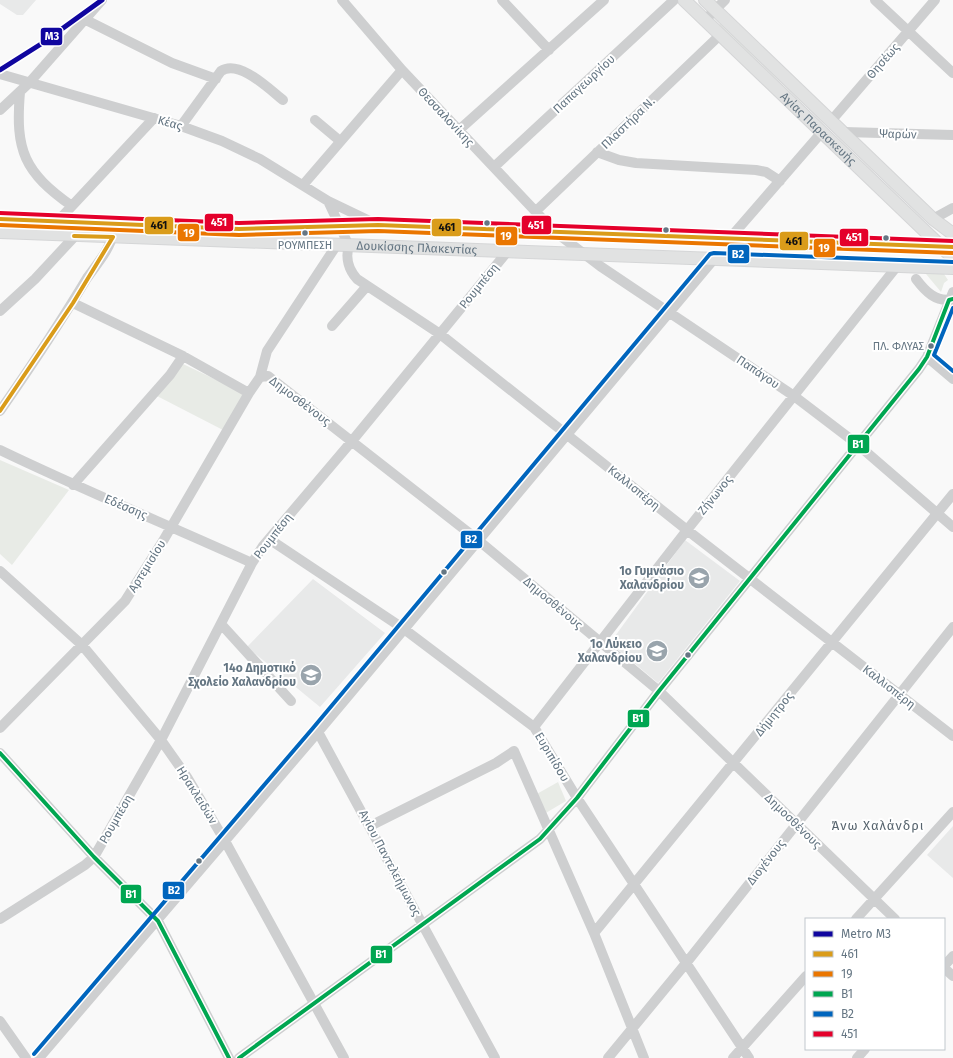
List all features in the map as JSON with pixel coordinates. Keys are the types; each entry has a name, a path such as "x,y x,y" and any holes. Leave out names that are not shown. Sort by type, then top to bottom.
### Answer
{"main road":[{"name":"Αγίας Παρασκευής","path":"684,0 822,132 947,247 953,258"},
{"name":"Αγίας Παρασκευής","path":"705,0 933,219 953,234"},
{"name":"Δουκίσσης Πλακεντίας","path":"0,219 239,229 378,225 947,247"},
{"name":"Δουκίσσης Πλακεντίας","path":"0,232 336,246 953,268"}],"street":[{"path":"0,110 29,83 102,0"},
{"name":"Θεσσαλονίκης","path":"342,0 402,70 554,231"},
{"path":"502,0 549,50"},
{"path":"459,130 604,0"},
{"name":"Παπαγεωργίου","path":"494,167 674,0"},
{"path":"705,20 725,0"},
{"path":"875,0 953,73"},
{"name":"Θησέως","path":"831,121 935,0"},
{"path":"86,20 172,63 216,79"},
{"name":"Πλαστήρα Ν.","path":"536,211 720,34"},
{"path":"182,126 225,68 236,68 265,85 283,100"},
{"path":"303,185 402,70"},
{"name":"Κέας","path":"0,74 182,126 243,150 328,201 378,225"},
{"path":"20,92 18,127 20,141 28,162 44,185 72,206"},
{"path":"58,222 154,118"},
{"path":"315,120 340,141"},
{"path":"730,238 822,132"},
{"name":"Ψαρών","path":"844,132 953,135"},
{"path":"597,152 619,160 636,162 756,170 766,172 780,181"},
{"name":"Κέας","path":"328,201 341,226"},
{"path":"933,219 953,208"},
{"path":"0,411 73,302 113,237 115,225"},
{"name":"Καλλισπέρη","path":"341,226 350,246 347,253 352,272 357,279 440,334 750,580 953,736"},
{"name":"Παπάγου","path":"554,231 584,255 794,396 857,444 953,527"},
{"path":"0,311 35,279 75,236"},
{"name":"Αρτεμισίου","path":"0,728 125,601 250,393 262,377 267,351 336,246"},
{"name":"Ρουμπέση","path":"94,857 161,740 252,563 269,539 352,441 507,252"},
{"path":"39,1058 158,921 318,732 714,259"},
{"name":"Ζήνωνος","path":"534,727 687,530 898,266"},
{"path":"916,279 926,292 934,297 941,300 952,297"},
{"path":"332,326 367,286"},
{"path":"239,1058 540,839 577,798 659,691 750,580 927,357 952,297"},
{"path":"73,302 183,356 250,393"},
{"path":"73,485 170,375 183,356"},
{"path":"927,357 953,379"},
{"name":"Δημοσθένους","path":"262,377 272,378 478,540 659,691 894,918"},
{"name":"Εδέσσης","path":"0,450 73,485 171,526 252,563"},
{"name":"Δήμητρος","path":"594,934 953,494"},
{"name":"Ευριπίδου","path":"269,539 404,629 534,727 577,798 687,962 749,1058"},
{"name":"Ηρακλειδών","path":"0,571 82,645 161,740 187,777 225,841 344,1058"},
{"path":"221,624 291,701"},
{"name":"Διογένους","path":"608,1058 687,962 900,696 953,627"},
{"name":"Αγίου Παντελεήμωνος","path":"318,732 495,1058"},
{"path":"370,826 496,763 514,751 594,934 644,1058"},
{"path":"0,753 94,857 158,921 229,1058"},
{"path":"857,918 953,812"},
{"path":"0,919 85,865 94,857"},
{"path":"945,966 953,956"},
{"path":"945,968 953,976"},
{"path":"733,1058 805,977"},
{"path":"0,1021 26,1058"},
{"path":"857,1058 864,1050"}],"shaded area":[{"path":"0,0 36,0 23,15 17,15 0,4"},
{"path":"722,22 847,142 828,127 719,25"},
{"path":"926,272 944,274 948,280 944,283 941,292 926,274"},
{"path":"183,364 244,393 223,430 157,396"},
{"path":"0,460 69,490 12,565 0,554"},
{"path":"685,540 740,581 658,683 610,643"},
{"path":"313,579 385,633 320,707 247,647"},
{"path":"558,782 566,801 544,814 535,795"},
{"path":"953,826 953,878 927,855"}],"metro line":[{"name":"Μ3","path":"0,70 41,44 102,0"}],"transit line":[{"name":"451","path":"0,213 239,223 378,219 953,241"},
{"name":"461","path":"0,219 239,229 378,225 953,247"},
{"name":"19","path":"0,225 239,235 378,231 953,253"},
{"name":"461","path":"0,411 73,303 113,237 74,236"},
{"name":"Β2","path":"34,1054 313,728 710,254 953,262"},
{"name":"Β1","path":"239,1058 540,839 577,798 659,691 919,369 927,357 949,300 953,299"},
{"name":"Β2","path":"953,308 934,355 953,371"},
{"name":"Β1","path":"0,753 94,857 158,921 229,1058"}],"place":[{"name":"ΡΟΥΜΠΕΣΗ","path":"305,233"},
{"name":"ΠΛ. ΦΛΥΑΣ","path":"931,346"},
{"name":"1ο Γυμνάσιο Χαλανδρίου","path":"699,578"},
{"name":"1ο Λύκειο Χαλανδρίου","path":"657,651"},
{"name":"14ο Δημοτικό Σχολείο Χαλανδρίου","path":"311,675"}],"district":[{"name":"Άνω Χαλάνδρι","path":"878,825"}]}
